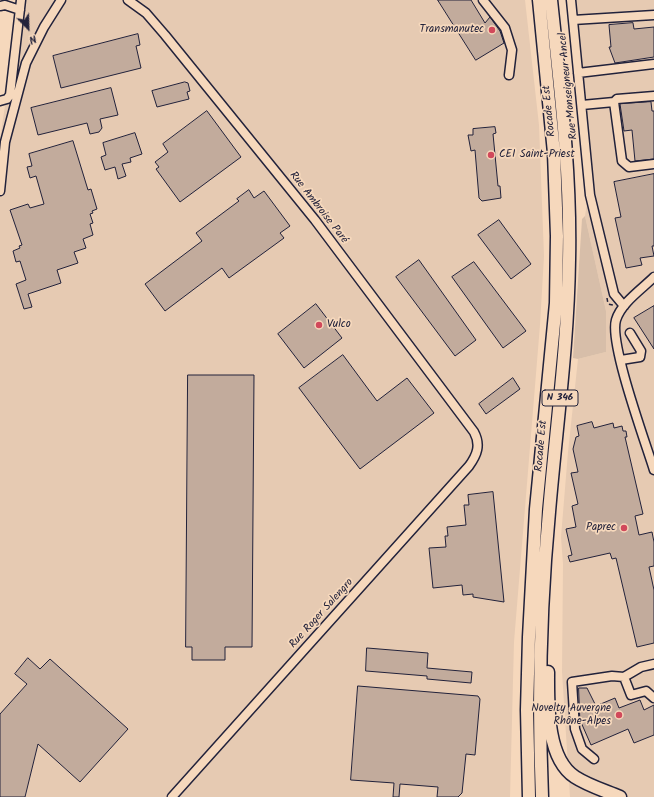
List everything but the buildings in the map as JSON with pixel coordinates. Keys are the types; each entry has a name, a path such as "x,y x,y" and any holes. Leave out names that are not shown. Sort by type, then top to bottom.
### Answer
{"highway":[{"name":"Rocade Est","path":"529,797 528,637 536,508 556,302 557,236 554,153 539,0"},
{"name":"Rocade Est","path":"542,797 540,678 543,587 567,316 570,259 566,145 551,0"},
{"path":"543,587 549,598 548,681 553,745 564,769 575,777 620,797"},
{"path":"523,797 522,774 528,766"}],"street":[{"path":"4,100 10,95 21,0"},
{"path":"0,191 5,142 26,63 38,38 61,0"},
{"name":"Rue Ambroise Paré","path":"128,0 146,13 310,213 474,432 478,440"},
{"path":"483,0 505,28 512,50 509,75"},
{"name":"Rue Monseigneur Ancel","path":"571,0 590,195 614,294 624,306"},
{"path":"0,6 5,5 20,10"},
{"path":"573,20 597,17 654,14"},
{"path":"578,73 654,64"},
{"path":"582,105 614,102 617,99 654,96"},
{"path":"614,102 622,162 629,167 654,164"},
{"path":"654,277 624,306 616,319 615,328 621,360 654,470"},
{"path":"621,360 640,357 641,351 630,333"},
{"name":"Rue Roger Salengro","path":"172,797 469,466 474,459 478,440"},
{"path":"594,759 582,749 574,728 572,682 612,676 624,677 641,666 654,664"},
{"path":"624,677 631,695 646,691 654,698"}],"shaded area":[{"path":"21,0 525,0 539,125 544,256 540,325 514,642 510,797 0,797 0,139"},
{"path":"575,0 654,0 654,797 570,797 562,672 563,564 561,537 578,359 606,352 606,311 585,216 591,179"},
{"path":"585,216 606,311 606,352 578,359 573,358 582,219"}],"place":[{"name":"Transmanutec","path":"492,30"},
{"name":"CEI Saint-Priest","path":"491,155"},
{"name":"Vulco","path":"319,325"},
{"name":"Paprec","path":"624,528"},
{"name":"Novelty Auvergne Rhône-Alpes","path":"619,715"}]}
